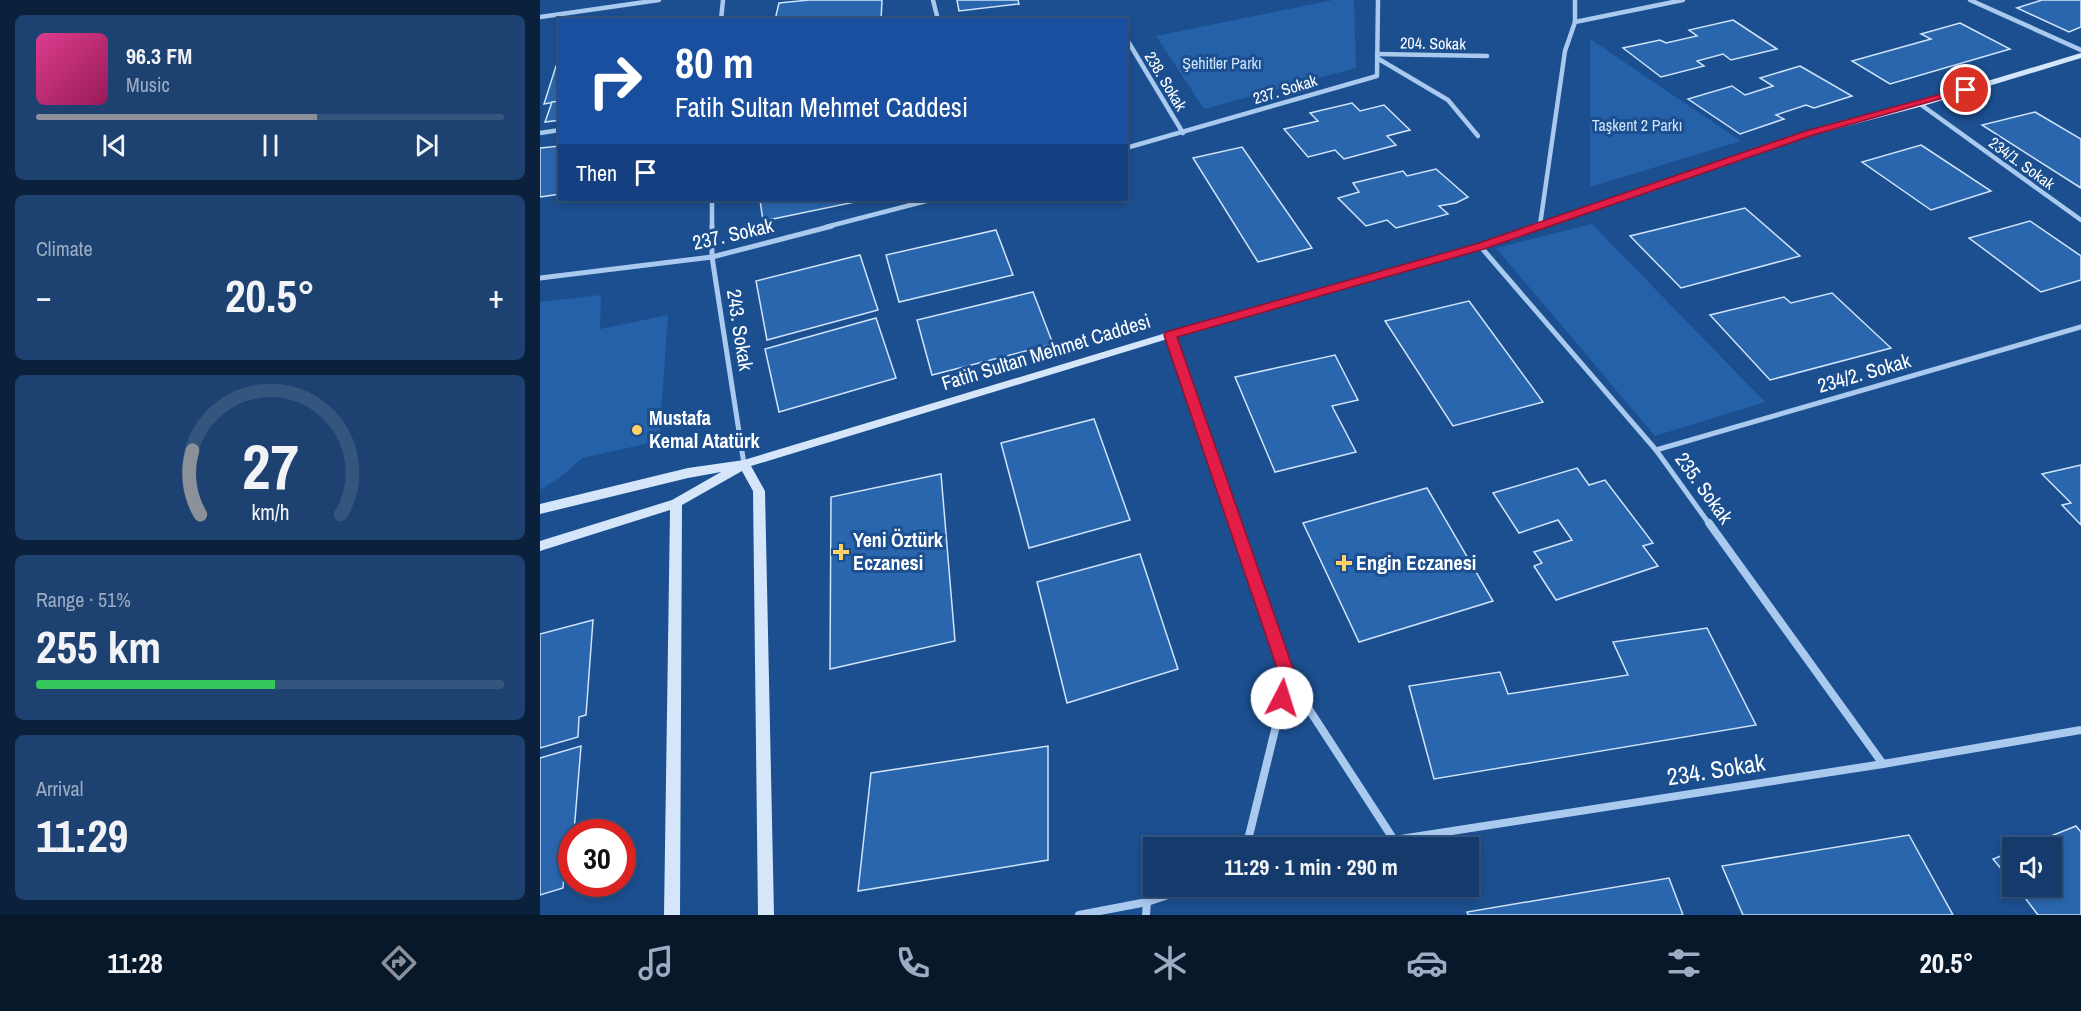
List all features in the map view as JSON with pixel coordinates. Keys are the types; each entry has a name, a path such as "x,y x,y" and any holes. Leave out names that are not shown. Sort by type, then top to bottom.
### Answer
{"main road":[{"name":"Fatih Sultan Mehmet Caddesi","path":"744,464 1170,335 1480,246 1810,133 1920,104 2081,53"},
{"path":"540,546 676,503 744,464"},
{"path":"540,509 688,473 744,464"},
{"path":"744,464 759,491 766,915"},
{"path":"672,915 676,503"}],"street":[{"path":"540,25 541,17 659,0"},
{"path":"721,18 723,0"},
{"path":"933,0 938,18"},
{"name":"237. Sokak","path":"1128,147 1377,76 1378,0"},
{"path":"1540,225 1565,51 1575,22 1575,0"},
{"path":"1575,22 1683,0"},
{"path":"1970,0 2081,53"},
{"name":"238. Sokak","path":"1128,43 1183,133"},
{"path":"1377,56 1448,99 1478,136"},
{"name":"204. Sokak","path":"1377,56 1487,56"},
{"name":"234/1. Sokak","path":"1920,104 2081,220"},
{"path":"540,133 558,130"},
{"name":"243. Sokak","path":"712,201 712,256 744,464"},
{"name":"237. Sokak","path":"540,278 712,256 926,201"},
{"name":"235. Sokak","path":"1480,246 1656,450 1883,764"},
{"name":"234/2. Sokak","path":"1656,450 2081,327"},
{"path":"1170,335 1288,677 1392,837"},
{"path":"1249,837 1288,677"},
{"name":"234. Sokak","path":"1413,837 1883,764 2081,730"},
{"path":"1079,915 1163,897"},
{"path":"1146,915 1148,902"}],"green space":[{"name":"Şehitler Parkı","path":"1333,0 1354,0 1356,68 1204,109 1156,36"},
{"name":"Taşkent 2 Parkı","path":"1590,39 1741,141 1590,187"},
{"path":"1592,224 1765,402 1655,436 1496,248"},
{"path":"601,295 600,329 668,315 659,441 582,458 563,475 540,490 540,302"}],"building":[{"path":"809,0 882,0 881,18 775,18 779,3"},
{"path":"957,0 1018,0 1019,4 959,11"},
{"path":"2042,0 2081,0 2081,27 2069,32 2017,8"},
{"path":"1733,20 1777,49 1731,60 1723,54 1697,61 1704,66 1661,77 1623,48 1660,40 1666,43 1697,36 1689,30"},
{"path":"1960,23 2010,49 1890,84 1852,61 1931,39 1921,34"},
{"path":"556,66 558,66 558,101 544,104"},
{"path":"1800,66 1852,96 1814,108 1806,105 1776,115 1784,119 1740,134 1688,99 1732,86 1745,95 1773,86 1760,78"},
{"path":"558,101 558,120 545,122 552,102"},
{"path":"1352,103 1360,111 1384,105 1410,130 1387,136 1396,145 1344,159 1335,150 1308,157 1284,129 1318,121 1310,113"},
{"path":"2035,112 2081,139 2081,188 1982,125"},
{"path":"1921,145 1991,191 1931,210 1862,162"},
{"path":"558,146 558,194 540,197 540,148"},
{"path":"1242,147 1312,248 1258,262 1193,158"},
{"path":"1436,169 1468,197 1456,203 1439,206 1448,214 1396,228 1387,220 1366,226 1338,198 1359,192 1353,183 1403,171 1407,176"},
{"path":"760,201 860,201 763,221"},
{"path":"1745,208 1800,256 1681,288 1630,236"},
{"path":"2030,221 2081,256 2081,280 2041,292 1969,238"},
{"path":"996,230 1013,275 899,302 886,255"},
{"path":"860,255 878,310 767,340 756,281"},
{"path":"1033,292 1053,344 932,375 917,320"},
{"path":"1832,293 1891,348 1770,380 1710,315 1784,297 1791,303"},
{"path":"1469,301 1543,402 1453,426 1385,321"},
{"path":"876,318 896,378 779,412 765,349"},
{"path":"1335,355 1358,400 1332,406 1356,452 1275,472 1235,377"},
{"path":"1094,419 1130,520 1029,548 1001,443"},
{"path":"2081,465 2081,525 2062,505 2071,503 2042,474"},
{"path":"1577,468 1589,485 1605,480 1653,543 1643,546 1658,566 1556,600 1534,566 1542,563 1534,552 1572,540 1558,520 1519,533 1493,493"},
{"path":"941,474 955,641 830,669 831,497"},
{"path":"1427,488 1493,601 1359,642 1303,523"},
{"path":"1140,554 1178,669 1067,703 1037,582"},
{"path":"593,620 586,715 579,717 578,737 540,748 540,634"},
{"path":"1707,628 1756,725 1434,779 1409,686 1500,672 1508,694 1628,675 1613,642"},
{"path":"581,746 575,819 558,819 558,890 540,895 540,758"},
{"path":"1048,746 1048,860 858,891 871,773"},
{"path":"2076,826 2081,832 2081,915 2038,915 2024,897 2062,897 2062,837 2048,837"},
{"path":"1909,835 1953,915 1743,915 1722,866"},
{"path":"2002,855 2002,870 1993,859"},
{"path":"1669,878 1683,915 1468,915 1467,912"}],"place":[{"name":"Mustafa Kemal Atatürk","path":"637,430"},
{"name":"Yeni Öztürk Eczanesi","path":"841,552"},
{"name":"Engin Eczanesi","path":"1344,563"}],"route":[{"path":"1282,698 1288,677 1170,335 1480,246 1810,133 1966,90"}]}
